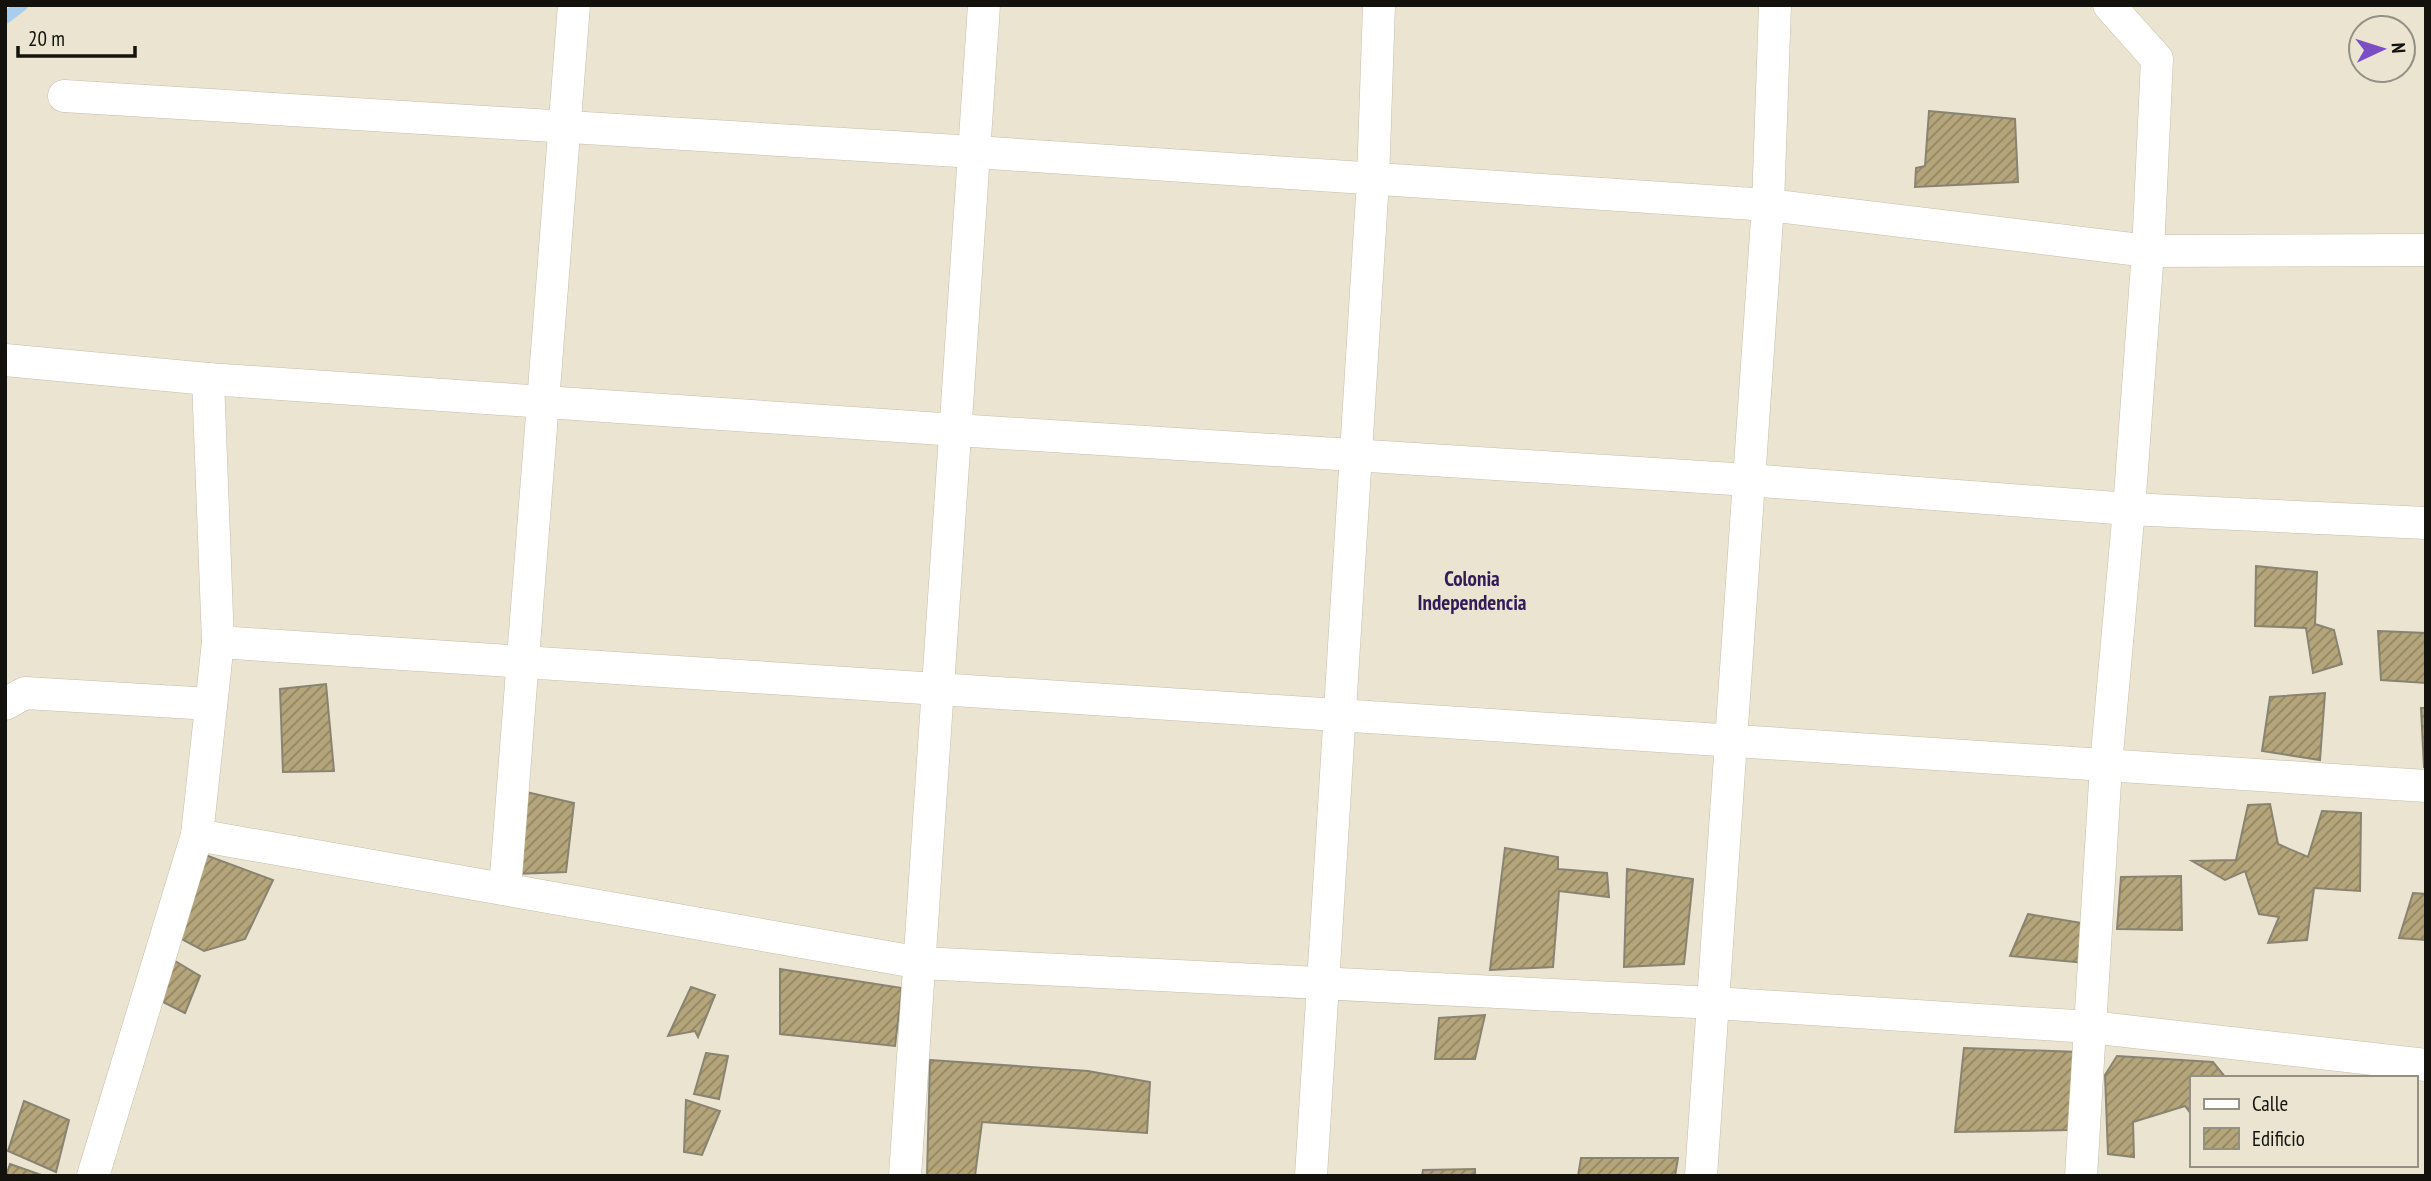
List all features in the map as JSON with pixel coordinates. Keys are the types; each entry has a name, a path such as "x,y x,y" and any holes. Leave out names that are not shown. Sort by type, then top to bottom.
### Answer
{"street":[{"path":"505,889 574,5"},
{"path":"905,1176 984,5"},
{"path":"1311,1176 1373,180 1378,5"},
{"path":"1701,1176 1768,205 1775,5"},
{"path":"2081,1176 2106,765 2148,251 2157,60 2109,5"},
{"path":"64,96 975,152 1768,205 2148,251 2426,250"},
{"path":"5,360 208,379 1749,480 2129,509 2426,523"},
{"path":"93,1176 197,835 218,642 208,379"},
{"path":"218,642 2426,786"},
{"path":"5,704 25,693 211,704"},
{"path":"197,835 921,963 1714,1003 2090,1027 2426,1065"}],"building":[{"path":"1929,111 2015,119 2018,182 1915,187 1916,168 1925,166"},
{"path":"2256,566 2317,572 2315,624 2334,630 2342,664 2313,673 2306,628 2255,626"},
{"path":"2378,631 2426,633 2426,683 2381,680"},
{"path":"326,684 334,771 283,772 280,689"},
{"path":"2325,693 2320,760 2262,751 2270,697"},
{"path":"2421,708 2426,708 2426,767 2424,767"},
{"path":"522,791 574,803 566,872 515,874"},
{"path":"2270,804 2278,844 2308,857 2322,811 2361,813 2360,891 2314,888 2307,940 2268,943 2279,917 2259,914 2245,871 2225,880 2192,861 2236,860 2248,805"},
{"path":"1505,848 1558,857 1558,869 1607,873 1609,897 1559,891 1553,967 1490,970"},
{"path":"200,853 273,880 245,939 204,951 174,935"},
{"path":"1627,869 1693,879 1684,964 1624,967"},
{"path":"2181,876 2182,930 2117,929 2121,877"},
{"path":"2413,893 2426,894 2426,940 2399,938"},
{"path":"2028,914 2082,923 2085,963 2010,956"},
{"path":"165,955 200,976 185,1013 155,998"},
{"path":"780,969 902,988 895,1046 780,1034"},
{"path":"691,987 715,995 698,1037 695,1031 668,1036"},
{"path":"1485,1015 1475,1059 1435,1059 1439,1018"},
{"path":"1964,1048 2079,1052 2070,1130 1955,1132"},
{"path":"706,1053 728,1056 719,1099 694,1094"},
{"path":"2117,1056 2213,1062 2224,1076 2190,1076 2190,1113 2185,1106 2133,1122 2134,1157 2108,1154 2105,1075"},
{"path":"930,1060 1088,1071 1150,1082 1147,1133 982,1122 975,1176 927,1176"},
{"path":"686,1100 720,1111 702,1155 684,1152"},
{"path":"24,1101 69,1120 56,1172 8,1151"},
{"path":"1581,1158 1678,1158 1675,1176 1578,1176"},
{"path":"10,1164 44,1176 6,1176"},
{"path":"1475,1169 1475,1176 1422,1176 1423,1170"}],"waterway":[{"path":"5,18 22,5"}],"district":[{"name":"Colonia Independencia","path":"1472,591"}]}
